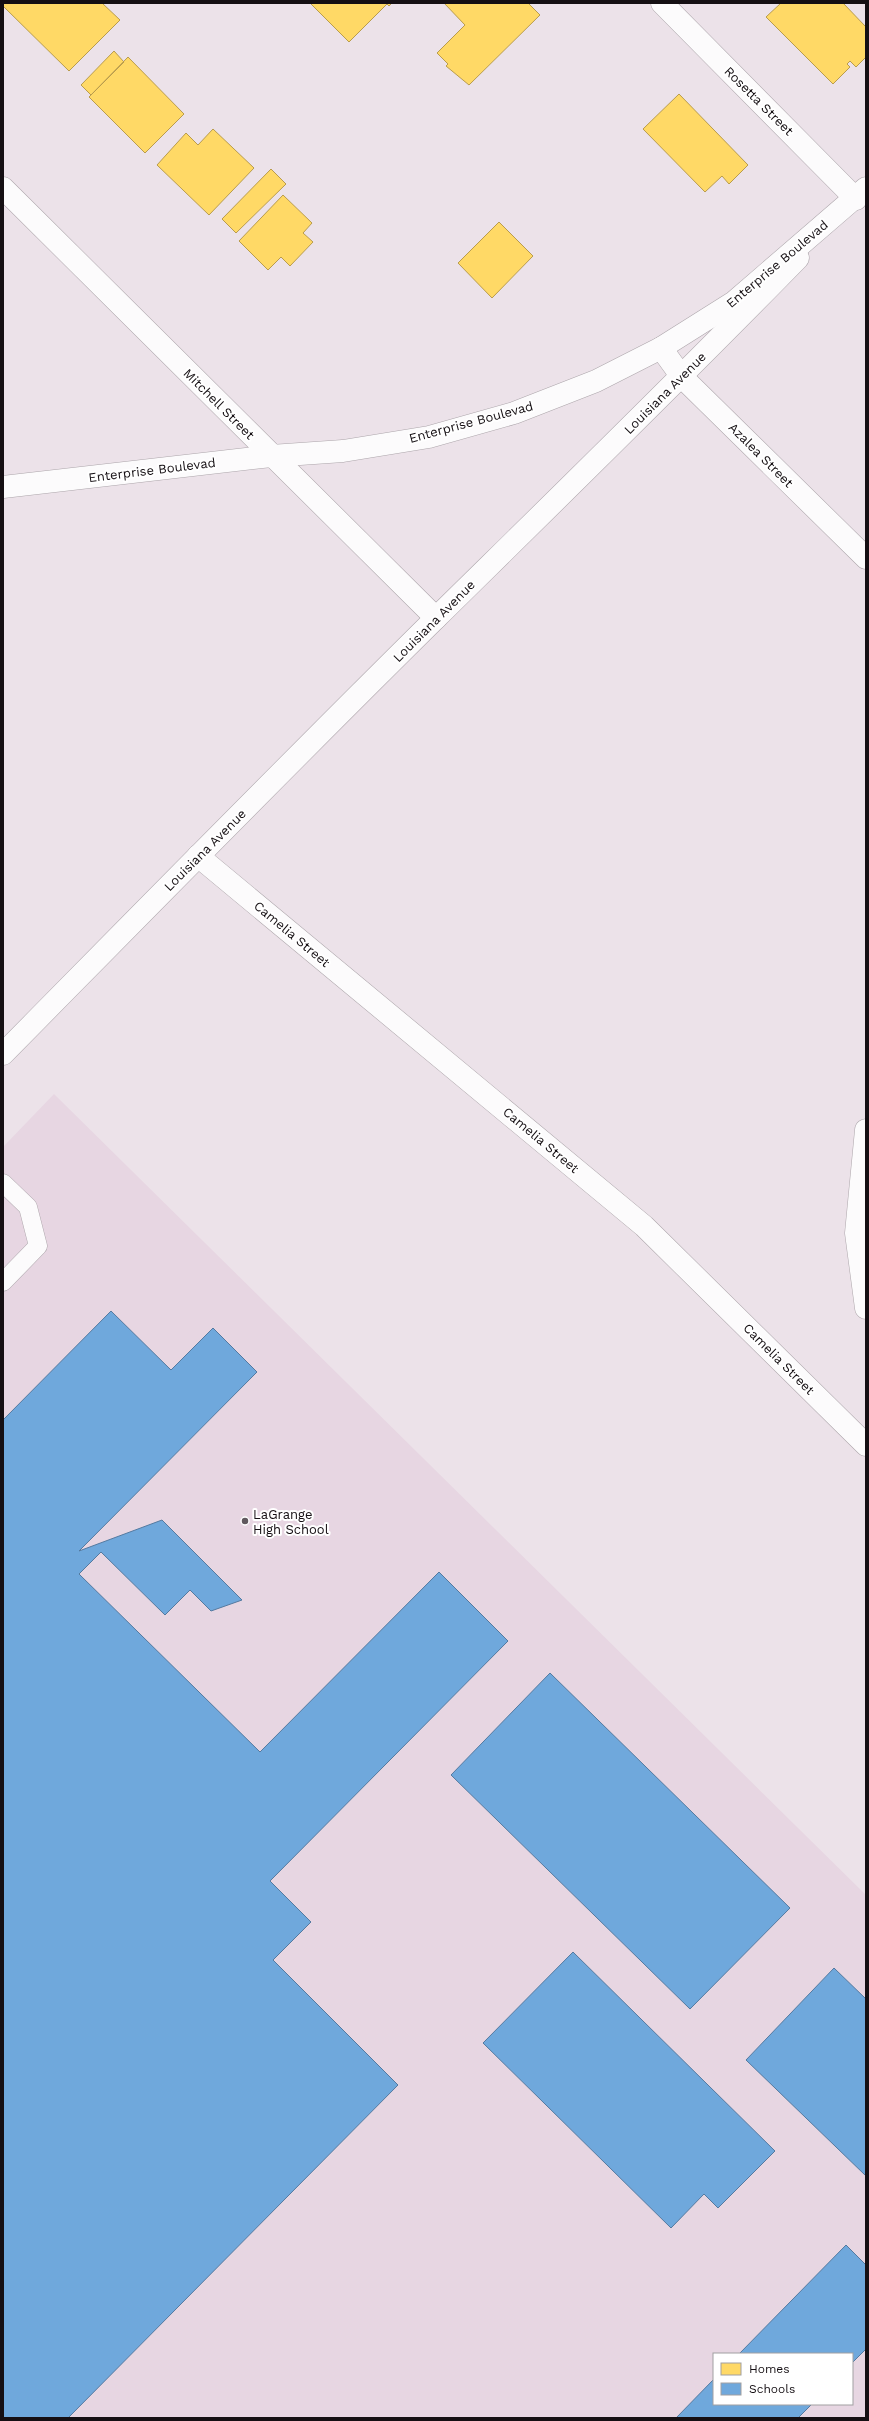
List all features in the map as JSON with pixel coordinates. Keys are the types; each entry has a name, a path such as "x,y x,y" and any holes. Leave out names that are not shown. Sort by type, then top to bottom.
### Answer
{"street":[{"name":"Rosetta Street","path":"662,3 861,194"},
{"name":"Mitchell Street","path":"3,188 271,456 436,618"},
{"name":"Enterprise Boulevad","path":"3,487 271,456 343,450 429,436 514,413 596,381 661,348 734,302 861,194"},
{"name":"Louisiana Avenue","path":"3,1054 436,618 682,377 861,194"},
{"name":"Azalea Street","path":"661,348 682,377 866,558"},
{"name":"Camelia Street","path":"198,856 644,1226 866,1445"},
{"path":"866,1130 856,1233 866,1308"}],"lane":[{"path":"3,1183 28,1207 38,1246 3,1282"}],"shaded area":[{"name":"LaGrange High School","path":"54,1094 866,1895 866,2418 3,2418 3,1147"}],"building: Homes":[{"path":"3,3 102,3 120,20 69,71 3,6"},
{"path":"310,3 392,3 389,6 387,4 349,42"},
{"path":"444,3 528,3 540,15 469,85 446,66 448,64 437,53 465,25"},
{"path":"781,3 843,3 866,27 866,57 856,67 850,61 847,64 850,67 833,84 766,17"},
{"path":"114,51 124,62 91,95 81,85"},
{"path":"128,57 184,114 145,153 89,97"},
{"path":"679,94 748,165 729,184 722,176 705,192 643,129"},
{"path":"213,129 254,168 209,215 157,165 186,133 198,145"},
{"path":"271,169 286,184 236,233 222,219"},
{"path":"283,195 312,223 303,233 313,242 290,266 281,257 268,270 239,241"},
{"path":"499,222 533,256 492,298 458,263"}],"building: Schools":[{"path":"111,1311 171,1370 213,1328 257,1372 79,1551 162,1520 242,1600 211,1611 190,1590 165,1615 101,1552 79,1574 260,1752 439,1572 508,1641 270,1881 311,1922 273,1960 398,2085 68,2418 3,2418 3,1420"},
{"path":"550,1673 790,1908 690,2009 451,1775"},
{"path":"573,1952 775,2151 718,2208 704,2194 671,2228 483,2043"},
{"path":"834,1968 866,1999 866,2176 746,2060"},
{"path":"846,2245 866,2265 866,2349 853,2362 853,2353 740,2353"},
{"path":"713,2380 713,2405 811,2405 798,2418 676,2418"}],"place":[{"name":"LaGrange High School","path":"245,1521"}]}
